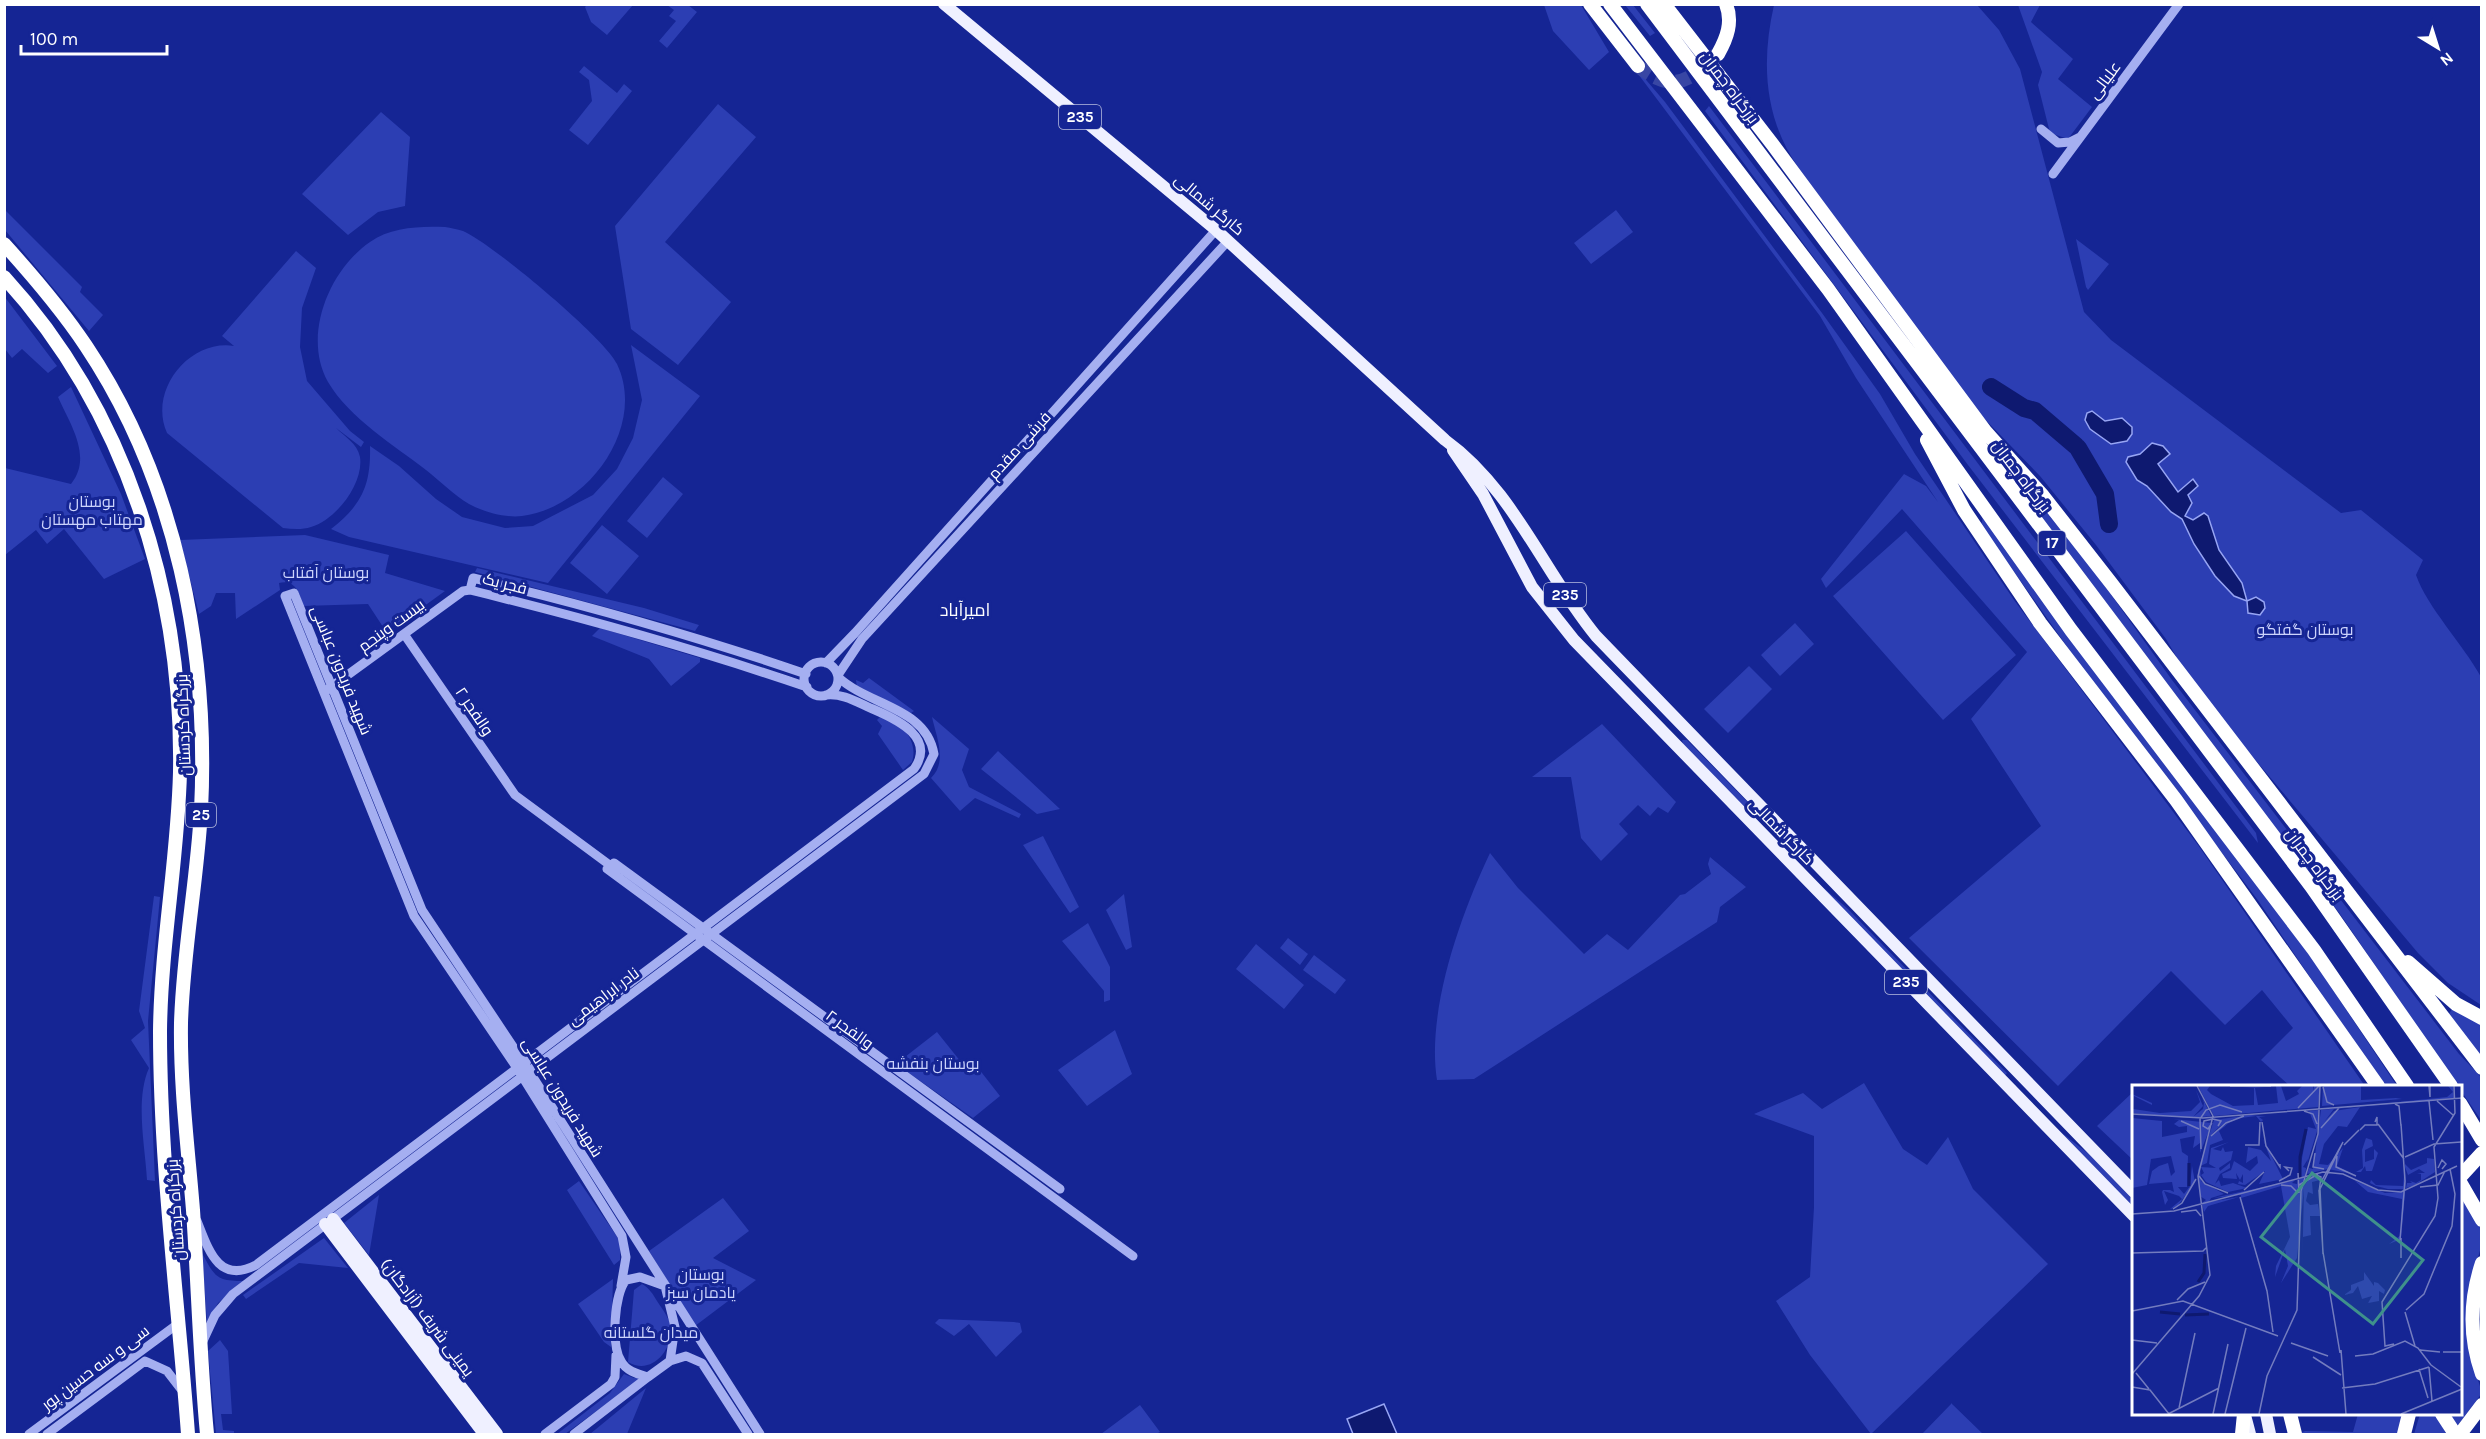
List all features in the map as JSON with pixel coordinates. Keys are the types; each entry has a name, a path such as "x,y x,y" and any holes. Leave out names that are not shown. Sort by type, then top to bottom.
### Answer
{"highway":[{"path":"1590,4 1638,66"},
{"name":"17","path":"1610,4 1828,289 2071,630 2314,950 2407,1085"},
{"name":"بزرگراه چمران","path":"1647,4 2311,886 2450,1085"},
{"path":"1664,4 1773,145 1985,431 2057,514 2481,1068"},
{"path":"1718,54 1726,39 1729,24 1726,4"},
{"name":"بزرگراه کردستان","path":"4,244 86,345 125,414 164,510 179,558 190,612 200,695 203,764 201,814 181,1019 182,1076 193,1210 199,1350 207,1434"},
{"name":"بزرگراه کردستان","path":"4,277 71,364 98,412 122,462 143,518 169,615 178,686 180,772 160,1020 160,1090 188,1434"},
{"path":"1900,390 1964,510 2022,596 2183,809 2377,1085"},
{"path":"2372,923 2416,970 2456,1004 2481,1018"},
{"path":"2462,1107 2481,1140"},
{"path":"2462,1175 2481,1153"},
{"path":"2462,1186 2481,1220"},
{"path":"2481,1264 2474,1291 2472,1320 2474,1343 2481,1374"},
{"path":"2460,1434 2481,1405"},
{"path":"2242,1434 2244,1415"},
{"path":"2290,1415 2295,1434"},
{"path":"2404,1434 2409,1415"},
{"path":"2443,1415 2455,1434"}],"main road":[{"name":"کارگر شمالی","path":"944,4 1216,230 1445,440 1482,470 1569,601 1596,636 2132,1191"},
{"name":"کارگر شمالی","path":"1445,440 1483,494 1532,587 1574,640 2132,1215"},
{"path":"1504,537 1512,526 1521,527"},
{"path":"2043,1122 2054,1110"},
{"name":"یمینی شریف (آزادگان)","path":"326,1218 484,1434"},
{"name":"یمینی شریف (آزادگان)","path":"326,1218 497,1434"},
{"path":"2245,1415 2250,1434"},
{"path":"2266,1415 2270,1434"}],"street":[{"name":"علیالی","path":"2053,174 2179,4"},
{"path":"2041,129 2058,143 2070,142 2082,135"},
{"name":"فرشی مقدم","path":"826,663 1216,230"},
{"name":"فرشی مقدم","path":"838,676 862,639 1228,241"},
{"name":"فجر یک","path":"806,674 726,646 599,608 473,578 470,590 595,621 717,657 807,687"},
{"name":"بیست وپنجم","path":"323,693 463,591 470,590"},
{"name":"شهید فریدون عباسی","path":"462,978 414,916 285,596 294,593 423,910 462,978 760,1434"},
{"path":"595,621 599,608"},
{"name":"والفجر ۲","path":"404,634 515,795 795,1001 887,1062 1060,1189"},
{"path":"717,657 726,646"},
{"path":"826,663 833,667 838,676 834,690 826,695 813,694 807,687 806,674 813,665 826,663"},
{"name":"نادر ابراهیمی","path":"703,934 924,774 932,763 932,744 917,722 855,691 838,676"},
{"name":"نادر ابراهیمی","path":"199,1350 215,1315 233,1294 326,1218 703,934 908,774 919,762 920,745 916,736 897,720 838,694 826,695"},
{"path":"364,793 373,786"},
{"path":"405,893 413,887"},
{"name":"والفجر ۲","path":"795,1001 878,1069 1133,1256"},
{"path":"878,1069 887,1062"},
{"name":"شهید فریدون عباسی","path":"582,1163 625,1243 626,1257 621,1286"},
{"name":"نادر ابراهیمی","path":"193,1210 213,1260 234,1271 246,1270 256,1265 326,1218"},
{"path":"545,1434 611,1384 615,1377 617,1300 621,1286 629,1278 640,1277 665,1286 675,1327 670,1361"},
{"name":"سی و سه حسین پور","path":"29,1434 179,1323"},
{"path":"616,1349 624,1366 648,1377"},
{"path":"574,1434 670,1361 686,1356 702,1363 746,1431 752,1421"},
{"name":"سی و سه حسین پور","path":"47,1434 145,1361 167,1371 185,1394"}],"green space":[{"path":"587,5 633,5 607,35 591,22 585,7"},
{"path":"667,5 688,5 697,12 667,48 659,41 676,21 669,16 674,10"},
{"path":"1544,5 1581,5 1609,52 1589,70 1553,31"},
{"path":"1625,5 1633,5 1655,33 1650,36"},
{"name":"بوستان گفتگو","path":"1774,5 1977,5 1999,30 2020,69 2084,312 2111,340 2341,513 2361,510 2423,560 2416,575 2421,587 2481,677 2481,1005 2448,983 2418,953 2194,687 2166,639 2096,545 2040,476 1975,409 1798,167 1778,129 1768,89 1767,47"},
{"path":"2018,5 2040,5 2031,22 2073,59 2058,79 2092,107 2068,139 2050,133 2038,85 2042,72"},
{"path":"1617,46 1665,102 1822,313 1880,394 1915,454 2014,600 2198,845 2364,1085 2289,1085 2261,1060 2293,1028 2262,990 2225,1025 2171,971 2058,1086 1909,938 2041,826 1971,719 2027,652 1902,509 1826,588 1821,579 1904,474 1926,486 1938,502 1856,378 1820,316"},
{"path":"584,66 617,93 624,84 632,91 588,145 569,130 592,101 589,80 579,72"},
{"path":"718,104 756,137 665,242 731,302 678,365 631,329 615,226"},
{"path":"1709,106 2256,833 2258,843 1968,465 1705,111"},
{"path":"381,112 410,137 405,206 378,212 348,235 302,194"},
{"path":"5,210 82,287 80,292 103,315 89,331 5,230"},
{"path":"1616,210 1633,232 1591,264 1574,243"},
{"path":"445,227 463,231 477,239 520,271 592,334 617,364 624,388 624,413 618,438 606,461 589,481 569,498 546,510 522,516 509,516 481,510 469,504 360,420 337,395 328,382 321,364 318,345 319,325 324,305 342,269 355,254 378,237 396,230"},
{"path":"2076,239 2109,264 2088,290 2086,287"},
{"path":"296,251 316,268 302,308 300,347 307,381 350,431 364,442 361,447 336,428 358,452 360,467 358,478 339,509 320,523 304,529 283,528 167,433 163,417 163,401 176,371 188,359 202,351 217,346 234,346 222,336"},
{"path":"4,296 57,366 48,373 22,349 12,358 5,349"},
{"path":"631,345 700,396 548,583 349,537 331,529 350,511 362,493 369,472 370,446 399,466 436,499 462,517 505,528 533,526 593,495 617,469 633,438 642,400"},
{"name":"بوستان مهتاب مهستان","path":"71,387 121,494 145,559 104,579 64,529 47,544 36,530 5,555 5,468 71,484 77,474 80,452 73,429 58,397"},
{"path":"2015,473 2097,575 2172,680 2459,1054 2481,1077 2481,1120 2462,1092 2462,1085 2457,1085 2340,914 2012,477"},
{"path":"663,477 683,494 647,538 627,521"},
{"path":"1983,517 2313,960 2396,1085 2383,1085 2257,899 2090,679 1981,525"},
{"path":"602,525 639,556 607,594 570,563"},
{"path":"1906,531 2016,655 1943,720 1833,596"},
{"name":"بوستان آفتاب","path":"305,535 389,555 385,573 445,591 387,633 368,604 303,606 296,588 285,582 279,583 280,590 236,619 235,593 216,593 211,606 199,614 180,540"},
{"path":"477,568 644,608 699,625 695,631 475,572"},
{"path":"1795,623 1814,644 1780,676 1761,655"},
{"path":"600,628 700,658 700,662 671,686 649,659 592,636"},
{"path":"1749,666 1772,689 1728,733 1704,709"},
{"path":"869,678 914,711 911,713 857,688 856,680 863,683"},
{"path":"880,717 895,722 910,739 913,747 912,762 903,770 878,734 882,726 877,720"},
{"path":"932,717 969,749 962,770 969,787 1021,814 1019,818 975,798 960,811 931,778 936,772 940,757"},
{"path":"1602,724 1676,802 1668,813 1658,807 1650,816 1638,805 1619,824 1628,834 1601,861 1581,838 1571,777 1532,777"},
{"path":"1682,740 1687,740 1766,821 1766,824 1752,815 1683,744"},
{"path":"998,751 1060,809 1037,814 981,769"},
{"path":"1043,836 1079,907 1070,913 1023,845"},
{"path":"1490,853 1518,888 1584,954 1607,934 1628,950 1680,895 1685,894 1711,874 1708,864 1710,857 1746,887 1720,907 1717,922 1474,1079 1437,1080 1435,1053 1437,1024 1448,964 1468,904"},
{"path":"1819,884 1848,909 2007,1073 2003,1078"},
{"path":"1124,894 1132,947 1126,950 1106,910"},
{"path":"154,896 160,897 148,1021 155,1181 147,1180 142,1123 142,1094 149,1068 131,1040 145,1028 139,1011"},
{"path":"1088,923 1110,967 1110,1000 1104,1002 1104,991 1062,941"},
{"path":"1288,938 1308,954 1300,965 1280,948"},
{"path":"1256,944 1304,985 1284,1009 1236,969"},
{"path":"1314,955 1346,980 1335,994 1303,970"},
{"path":"2452,1009 2481,1023 2481,1057 2449,1014"},
{"path":"1115,1030 1132,1074 1087,1106 1058,1070"},
{"name":"بوستان بنفشه","path":"937,1032 965,1067 975,1064 1000,1096 973,1118 896,1064"},
{"path":"1864,1083 1903,1149 1927,1165 1948,1137 1973,1189 2048,1264 1871,1434 1810,1355 1776,1301 1810,1277 1814,1207 1814,1136 1754,1114 1803,1093 1822,1109"},
{"path":"2132,1093 2132,1159 2097,1126"},
{"path":"2062,1133 2089,1154 2132,1199 2132,1209"},
{"path":"579,1181 620,1241 620,1260 614,1265 567,1190"},
{"path":"379,1195 369,1255 344,1223"},
{"path":"2462,1195 2481,1229 2481,1247 2471,1282 2472,1360 2482,1393 2455,1429 2449,1415 2462,1415"},
{"name":"بوستان یادمان سبز","path":"723,1198 749,1231 713,1258 756,1280 695,1326 649,1251"},
{"path":"324,1238 348,1268 299,1263 246,1299 243,1295"},
{"path":"202,1253 217,1276 227,1280 244,1281 218,1303 207,1323"},
{"path":"613,1279 611,1347 604,1342 578,1304"},
{"name":"میدان گلستانه","path":"642,1284 651,1291 664,1311 671,1330 670,1339 663,1354 658,1360 644,1366 628,1362 634,1290"},
{"path":"939,1319 1014,1322 1020,1323 1022,1332 996,1357 969,1324 954,1336 935,1323"},
{"path":"220,1340 228,1351 232,1414 221,1414 223,1430 234,1431 234,1434 216,1434 208,1351"},
{"path":"624,1374 634,1378 643,1377 565,1434 557,1434 610,1393"},
{"path":"646,1388 627,1434 590,1434"},
{"path":"1952,1404 1983,1434 1922,1434"},
{"path":"1140,1405 1160,1432 1156,1434 1101,1434"},
{"path":"2358,1415 2405,1415 2399,1434 2300,1433 2305,1431 2353,1432"},
{"path":"2420,1415 2436,1415 2446,1434 2414,1434"}],"shaded area":[{"path":"2092,411 2105,421 2122,418 2132,427 2132,434 2127,441 2111,444 2090,429 2085,420 2087,413"},
{"path":"2152,443 2163,446 2170,454 2158,464 2178,492 2193,479 2198,486 2188,495 2192,503 2185,516 2193,520 2204,513 2208,516 2219,550 2242,583 2247,601 2234,596 2215,576 2194,544 2182,519 2171,512 2147,486 2137,480 2126,462 2128,457 2140,454"},
{"path":"2256,597 2264,602 2265,608 2260,615 2248,613 2247,601"},
{"path":"1384,1404 1397,1434 1353,1434 1347,1419"}],"waterway":[{"path":"1991,387 2024,408 2035,411 2076,446"},
{"path":"2078,448 2105,494 2109,524"}],"tunnel":[{"path":"1638,66 1661,80 1680,81 1698,72 1717,54"}],"district":[{"name":"امیرآباد","path":"965,610"}]}
